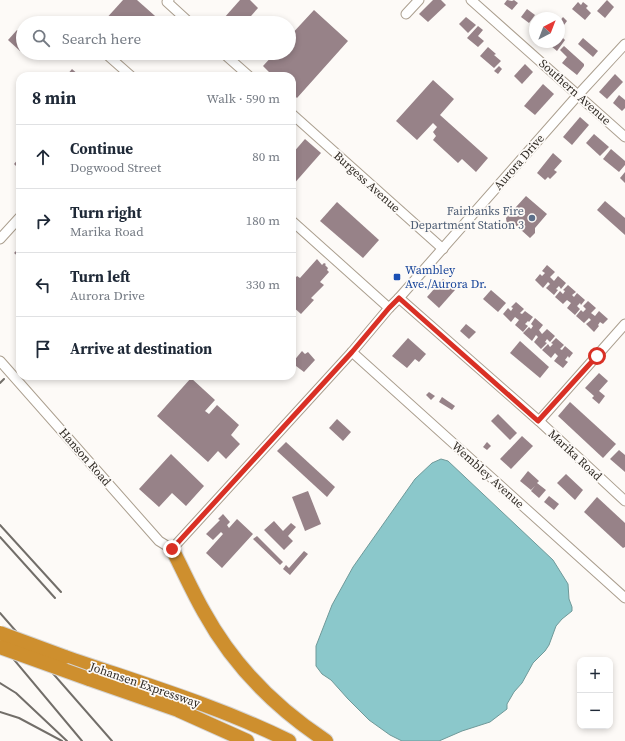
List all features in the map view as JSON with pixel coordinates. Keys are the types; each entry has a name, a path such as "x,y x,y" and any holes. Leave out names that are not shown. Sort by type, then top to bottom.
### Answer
{"highway":[{"path":"172,549 204,613 223,643 251,679 291,716 326,741"},
{"name":"Johansen Expressway","path":"0,634 256,725 289,741"},
{"name":"Johansen Expressway","path":"0,647 178,710 247,741"}],"street":[{"path":"406,14 419,0"},
{"name":"Southern Avenue","path":"471,0 625,136"},
{"path":"168,1 183,16"},
{"name":"Aurora Drive","path":"172,549 352,352 389,308 625,44"},
{"path":"113,60 126,72"},
{"path":"231,60 244,72"},
{"name":"Burgess Avenue","path":"296,118 443,249"},
{"path":"0,239 16,221"},
{"path":"296,225 389,308"},
{"name":"Marika Road","path":"399,298 538,421 625,501"},
{"path":"538,421 625,324"},
{"name":"Wembley Avenue","path":"352,352 625,598"},
{"name":"Hanson Road","path":"0,361 16,379"},
{"name":"Hanson Road","path":"17,380 159,541 172,549"}],"water":[{"path":"441,459 448,461 553,560 568,584 569,599 572,611 556,626 549,645 533,663 522,683 514,692 507,704 507,709 490,722 462,731 439,741 402,741 390,735 369,720 331,680 322,674 316,666 316,646 332,605 353,567 415,479 432,463"}],"building":[{"path":"123,0 137,0 155,16 109,16"},
{"path":"240,0 250,0 258,8 251,16 226,16"},
{"path":"433,0 441,0 446,5 428,22 419,14"},
{"path":"507,0 514,0 518,3 512,10 504,4"},
{"path":"607,0 614,7 605,18 597,11"},
{"path":"578,2 581,5 583,2 588,6 586,8 591,13 585,20 572,9"},
{"path":"527,9 531,12 529,12 529,23 521,17"},
{"path":"314,10 348,41 297,98 296,72 269,72 263,66 269,60 296,60 296,29"},
{"path":"466,17 476,25 468,33 459,24"},
{"path":"478,26 483,30 478,36 484,41 478,47 467,38"},
{"path":"16,31 16,47 8,40"},
{"path":"583,38 598,51 593,57 578,44"},
{"path":"488,47 501,61 494,68 480,56"},
{"path":"565,47 584,64 577,75 562,63 567,57 560,50"},
{"path":"525,64 533,72 522,84 514,76"},
{"path":"499,66 502,69 498,74 494,71"},
{"path":"615,74 623,82 607,99 599,92"},
{"path":"433,80 454,99 440,115 488,158 476,172 462,159 458,163 433,140 436,136 433,132 437,127 433,123 417,140 396,121"},
{"path":"543,84 554,94 535,115 524,106"},
{"path":"619,95 625,100 625,108 622,111 613,103"},
{"path":"580,117 589,125 572,145 563,137"},
{"path":"594,134 609,147 600,156 586,143"},
{"path":"305,139 321,153 296,181 296,149"},
{"path":"611,149 625,161 625,165 619,172 603,159"},
{"path":"553,153 562,161 554,170 557,172 550,179 548,177 545,180 537,173"},
{"path":"625,172 625,183 620,178"},
{"path":"526,196 547,214 535,228 535,233 530,238 511,221 507,225 506,218"},
{"path":"605,201 625,218 625,235 597,210"},
{"path":"337,202 379,240 363,258 320,221"},
{"path":"317,259 322,265 324,263 326,264 325,265 328,268 327,270 329,272 320,282 324,285 311,298 314,300 301,314 296,310 296,277 297,276 300,278"},
{"path":"547,265 555,272 550,277 554,281 558,276 566,283 561,289 559,286 556,289 558,290 554,295 546,288 550,284 548,282 543,288 535,280 540,274 542,276 545,273 542,271"},
{"path":"443,279 455,290 439,308 427,297"},
{"path":"568,285 576,292 572,295 574,297 577,293 585,300 581,305 580,303 577,306 580,309 575,315 567,308 571,303 567,300 563,304 555,297 560,291 563,294 565,291 563,290"},
{"path":"491,290 506,303 498,312 483,299"},
{"path":"588,301 596,308 591,313 595,316 599,311 608,319 603,324 600,322 598,325 599,326 594,332 586,324 591,320 589,318 584,323 576,316 581,310 583,312 586,309 583,306"},
{"path":"516,302 524,309 520,313 522,314 525,311 533,317 525,324 528,326 523,332 515,325 519,320 515,317 511,322 503,314 508,308 511,311 513,308 511,307"},
{"path":"535,318 543,325 539,330 542,334 547,329 555,336 550,342 547,339 545,342 547,343 541,349 534,342 538,337 536,335 532,341 523,333 529,327 531,329 533,326 531,324"},
{"path":"466,324 476,332 469,339 460,331"},
{"path":"408,338 426,354 419,362 415,359 407,368 392,356"},
{"path":"556,338 564,345 560,349 562,350 565,346 573,353 565,360 568,362 563,368 554,361 558,356 555,353 551,358 542,350 548,344 550,347 553,344 551,343"},
{"path":"520,341 549,367 540,378 510,353"},
{"path":"302,351 305,354 308,352 315,360 304,372 296,366 296,358"},
{"path":"599,373 608,381 599,391 605,396 599,404 592,398 594,396 585,388"},
{"path":"189,380 193,380 215,400 205,411 209,414 217,405 239,425 231,435 240,444 226,459 218,451 208,462 157,416"},
{"path":"429,392 435,396 431,400 426,395"},
{"path":"442,397 455,406 452,410 439,402"},
{"path":"570,402 616,444 603,458 558,416"},
{"path":"498,414 517,433 510,440 491,421"},
{"path":"337,419 351,432 343,441 329,428"},
{"path":"522,436 533,446 511,469 500,459"},
{"path":"286,442 335,487 327,497 277,451"},
{"path":"487,442 491,446 487,450 483,447"},
{"path":"619,450 625,455 625,472 610,459"},
{"path":"171,454 204,486 186,506 172,493 159,507 139,489"},
{"path":"528,471 539,481 537,483 546,490 539,498 531,491 535,486 531,490 520,481"},
{"path":"566,474 583,490 575,500 557,483"},
{"path":"308,491 321,524 305,531 292,497"},
{"path":"549,496 559,504 554,510 544,502"},
{"path":"597,497 625,523 625,547 623,548 584,512"},
{"path":"223,514 230,522 227,525 229,528 237,519 253,534 222,568 206,553 223,534 221,532 213,540 206,534 220,520 218,519"},
{"path":"274,521 283,531 291,523 296,527 288,536 293,541 284,550 264,530"},
{"path":"257,536 283,562 280,565 253,539"},
{"path":"304,551 308,554 290,575 283,569 286,565 289,568"}],"railway":[{"path":"0,383 4,379"},
{"path":"0,525 61,592"},
{"path":"0,537 55,598"},
{"path":"0,613 112,741"},
{"path":"0,643 82,741"},
{"path":"0,683 16,693 67,741"},
{"path":"0,712 19,718 62,741"}],"place":[{"name":"Fairbanks Fire Department Station 3","path":"532,218"},
{"name":"Wambley Ave./Aurora Dr.","path":"397,277"}],"route":[{"path":"172,549 352,352 399,298 538,421 597,356"}]}
